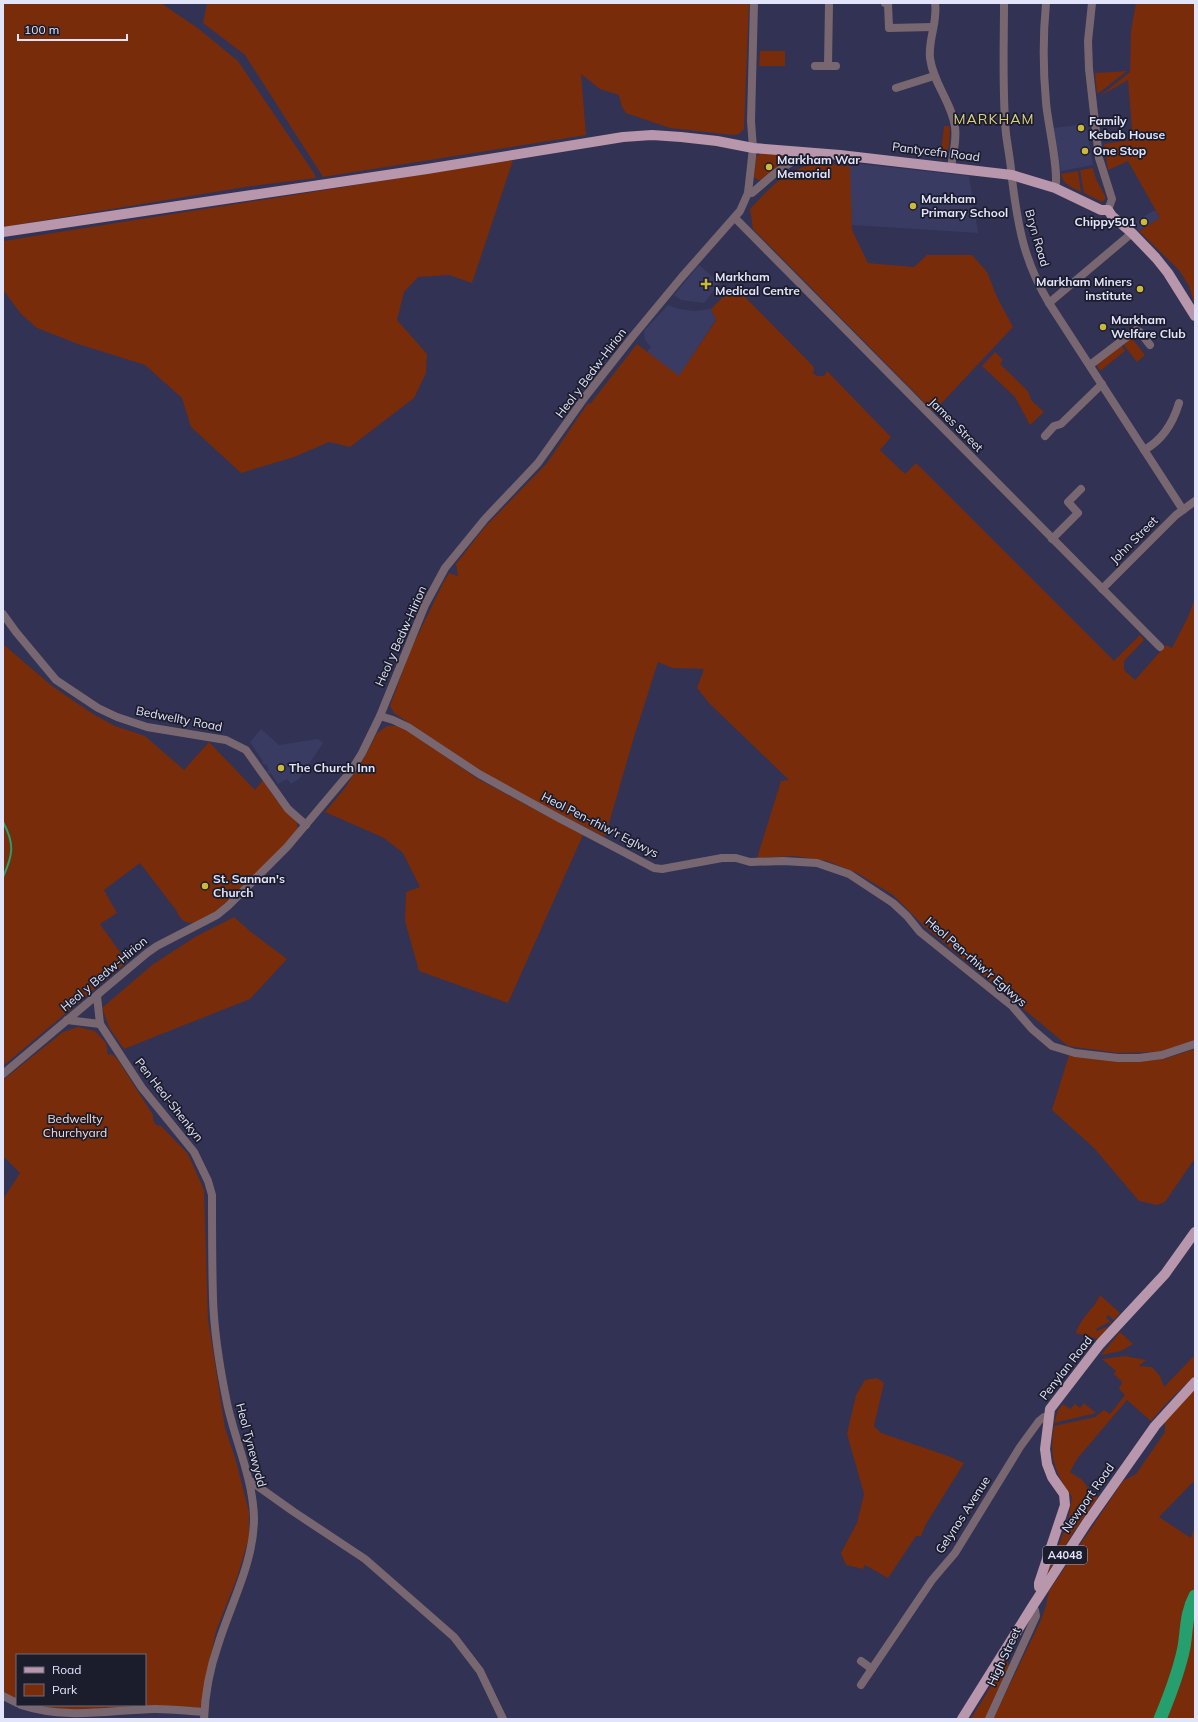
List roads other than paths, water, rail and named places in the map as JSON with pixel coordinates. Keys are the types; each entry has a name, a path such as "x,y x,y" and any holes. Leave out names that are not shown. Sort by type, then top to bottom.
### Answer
{"main road":[{"name":"Pantycefn Road","path":"3,232 427,169 623,137 652,135 717,141 753,148 951,167 1012,175 1055,188 1101,210 1108,210"},
{"path":"1108,210 1112,216 1132,233 1156,258 1168,273 1195,316"},
{"name":"Penylan Road","path":"1042,1589 1039,1585 1065,1505 1064,1494 1052,1477 1047,1464 1045,1449 1048,1417 1053,1404 1100,1344 1165,1274 1195,1232"},
{"name":"Newport Road","path":"962,1719 1042,1589 1086,1524 1155,1426 1195,1382"}],"street":[{"name":"Heol y Bedw-Hirion","path":"3,1074 158,946 217,915 228,906 282,852 351,771 362,753 380,716 425,605 449,562 486,518 538,463 585,397 633,336 681,278 740,211 748,193 753,148 751,121 754,3"},
{"path":"815,66 832,66 829,3"},
{"path":"885,3 888,4 889,28 933,27"},
{"path":"935,3 936,15 930,52 934,76 947,102 955,127 951,167"},
{"name":"Bryn Road","path":"1004,3 1006,134 1019,228 1026,254 1033,273 1050,303 1183,510"},
{"path":"1046,3 1044,26 1046,102 1056,173 1055,188"},
{"path":"1092,3 1088,41 1089,69 1099,158 1112,199 1108,210"},
{"path":"896,88 934,76"},
{"path":"748,193 752,193 774,174 806,152"},
{"name":"James Street","path":"735,218 1160,648"},
{"path":"1050,303 1132,233"},
{"path":"1090,365 1136,330 1140,332 1150,345"},
{"path":"1045,436 1054,426 1060,424 1102,384"},
{"path":"1144,450 1157,442 1165,433 1171,423 1179,403"},
{"path":"1052,539 1078,513 1068,502 1081,489"},
{"name":"John Street","path":"1102,589 1183,510 1195,501"},
{"name":"Bedwellty Road","path":"3,614 56,680 98,708 117,718 147,727 226,740 246,750 288,809 306,825"},
{"name":"Heol Pen-rhiw'r Eglwys","path":"380,716 408,727 479,774 654,868 662,869 722,858 736,858 750,862 783,861 818,864 849,874 893,903 907,916 920,932 1012,1006 1032,1029 1052,1046 1075,1053 1118,1058 1139,1058 1162,1055 1195,1044"},
{"name":"Pen Heol-Shenkyn","path":"97,996 100,1024 142,1088 194,1152 208,1181 212,1195"},
{"path":"67,1020 100,1024"},
{"name":"Heol Tynewydd","path":"204,1716 217,1646 248,1560 253,1541 254,1516 249,1480 236,1442 218,1352 213,1300 212,1195"},
{"name":"Gelynos Avenue","path":"861,1685 932,1580 955,1553 1020,1447 1039,1421 1044,1417 1048,1417"},
{"path":"249,1480 365,1559 454,1637 480,1671 503,1719"},
{"name":"High Street","path":"989,1719 1036,1616 1035,1610 1032,1607"},
{"path":"861,1661 872,1669"},
{"path":"3,1696 16,1702"},
{"path":"26,1706 56,1712 101,1714 155,1709 204,1716"}],"waterway":[{"path":"3,822 11,843 11,856 3,877"},
{"path":"1160,1719 1180,1665 1188,1615 1195,1596"}],"place":[{"name":"Family Kebab House","path":"1081,128"},
{"name":"One Stop","path":"1085,151"},
{"name":"Markham War Memorial","path":"769,167"},
{"name":"Markham Primary School","path":"913,206"},
{"name":"Chippy501","path":"1144,222"},
{"name":"Markham Medical Centre","path":"706,284"},
{"name":"Markham Miners institute","path":"1140,289"},
{"name":"Markham Welfare Club","path":"1103,327"},
{"name":"The Church Inn","path":"281,768"},
{"name":"St. Sannan's Church","path":"205,886"}],"district":[{"name":"MARKHAM","path":"994,119"}],"park label":[{"name":"Bedwellty Churchyard","path":"75,1126"}]}
